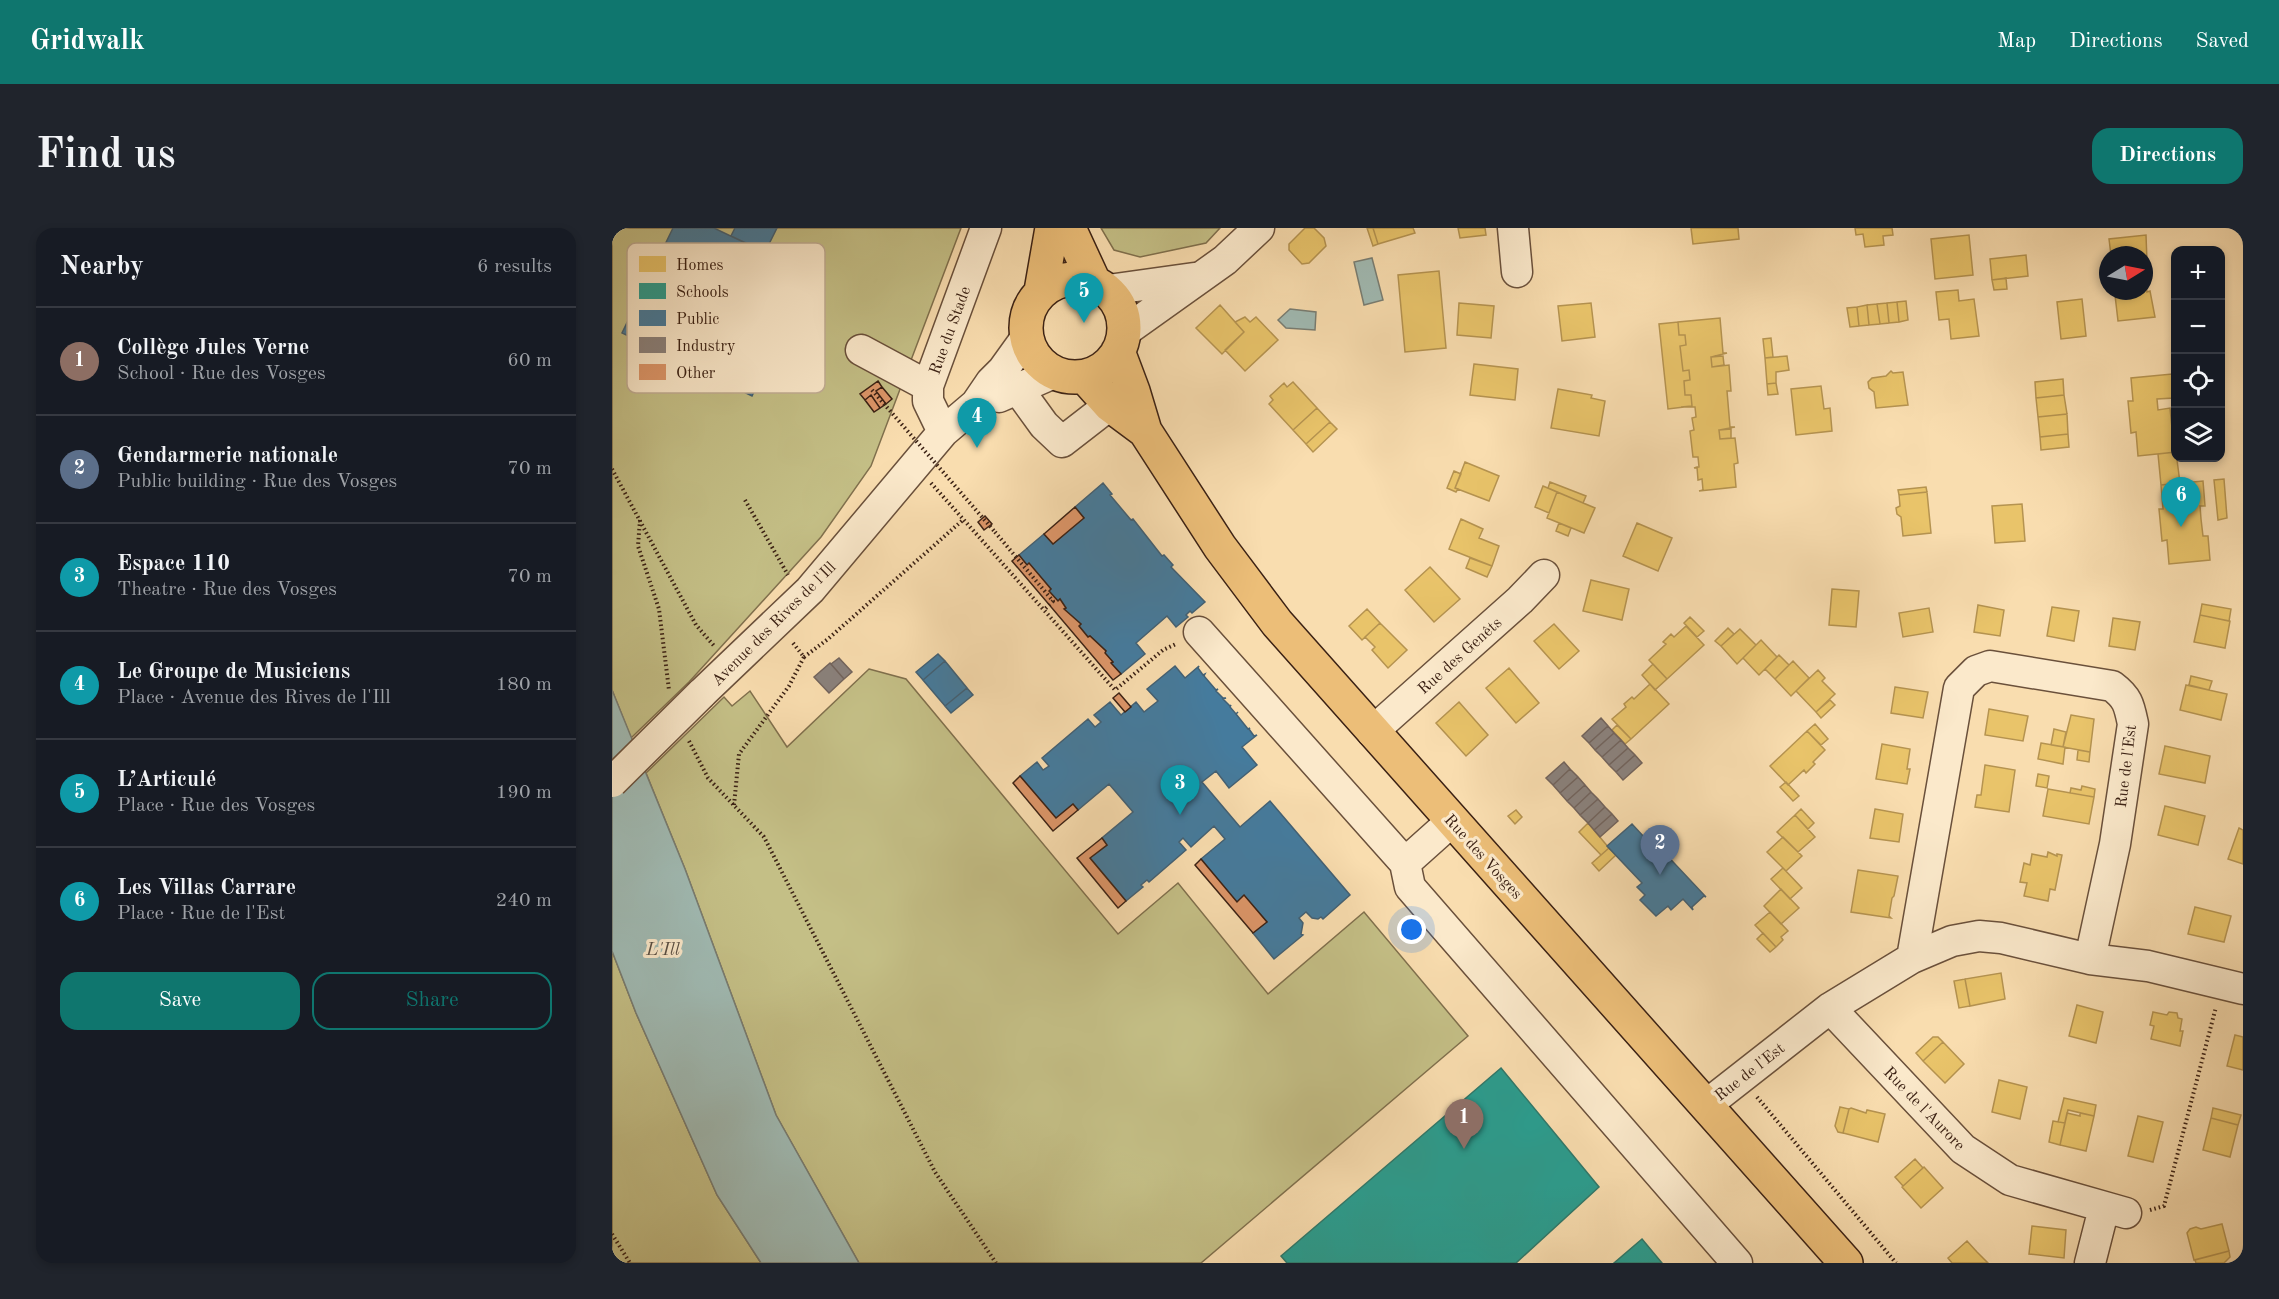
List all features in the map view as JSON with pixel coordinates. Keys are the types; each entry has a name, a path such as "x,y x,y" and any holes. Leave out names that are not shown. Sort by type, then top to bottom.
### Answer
{"main road":[{"path":"1041,291 1052,228"},
{"name":"Rue des Vosges","path":"1069,228 1101,286 1117,302 1123,316 1121,341 1144,431 1220,547 1270,614 1452,821 1717,1097 1846,1263"},
{"path":"1026,338 1025,321 1031,304 1041,291 1053,283 1067,279 1081,278 1101,286"},
{"name":"Rue des Vosges","path":"1026,338 1032,353 1041,365 1070,375 1144,431"},
{"path":"1070,375 1098,372 1110,363 1121,341"}],"street":[{"name":"Rue du Stade","path":"943,432 928,400 928,386 986,228"},
{"path":"1121,341 1200,277 1225,260 1259,228"},
{"path":"1513,228 1517,272"},
{"path":"1101,286 1200,277"},
{"name":"Avenue des Rives de l'Ill","path":"612,782 801,598 943,432 976,404 990,382 1003,370 1026,338"},
{"path":"861,350 928,386"},
{"name":"Avenue des Rives de l'Ill","path":"976,404 1070,375"},
{"path":"1023,396 1044,425 1062,442 1102,411"},
{"name":"Rue des Genêts","path":"1372,732 1520,600 1544,575"},
{"path":"1198,632 1405,863 1410,887 1737,1263"},
{"name":"Rue de l'Est","path":"1717,1097 1830,1008 1912,958 1952,940 1979,936 2001,938 2090,959 2115,844 2133,724 2124,694 2112,686 1989,666 1976,671 1959,688 1912,958"},
{"path":"1405,863 1452,821"},
{"path":"1919,921 1952,940"},
{"path":"2090,959 2148,966 2233,987"},
{"name":"Rue de l'Aurore","path":"1830,1008 1963,1149 2010,1180 2115,1210"},
{"path":"2090,1263 2115,1210"}],"path":[{"path":"872,390 1053,601 1045,609"},
{"path":"915,465 1115,690 1163,650 1198,632"},
{"path":"612,469 696,625 731,666"},
{"path":"745,500 801,598"},
{"path":"734,806 739,754 789,687 804,657 828,639 964,519"},
{"path":"640,520 638,546 659,609 669,692"},
{"path":"785,649 794,642 804,657"},
{"path":"688,740 708,778 764,837 935,1172 996,1263"},
{"path":"2115,1210 2136,1214 2164,1206 2233,987"},
{"path":"1717,1097 1754,1093 1896,1263"},
{"path":"612,1234 630,1263"}],"shaded area":[{"path":"612,228 961,228 871,466 821,537 689,682 631,738 612,690"},
{"path":"1101,228 1220,228 1206,243 1140,257 1114,250"},
{"path":"869,669 906,679 1118,934 1178,883 1268,994 1364,912 1468,1036 1201,1263 859,1263 776,1115 685,869 646,773 724,697 732,706 750,691 787,747"},
{"path":"612,951 636,1013 717,1195 761,1263 612,1263"}],"water":[{"path":"1372,258 1383,300 1364,305 1354,262"},
{"path":"1290,309 1316,312 1315,330 1286,328 1278,320"},
{"name":"L'Ill","path":"612,690 685,869 776,1115 859,1263 761,1263 717,1195 636,1013 612,951"}],"building: Homes":[{"path":"1305,228 1314,228 1324,238 1326,246 1309,263 1302,264 1289,250 1289,244"},
{"path":"1367,228 1373,228 1378,244 1373,246"},
{"path":"1373,228 1413,228 1415,233 1378,244"},
{"path":"1458,228 1485,228 1486,235 1460,238"},
{"path":"1691,228 1738,228 1739,239 1693,244"},
{"path":"1855,228 1892,228 1893,235 1883,236 1884,245 1865,247 1863,234 1856,235"},
{"path":"1969,235 1973,275 1935,279 1931,239"},
{"path":"2146,235 2146,246 2110,246 2109,239"},
{"path":"2026,255 2028,276 1992,280 1990,259"},
{"path":"1439,271 1446,348 1405,352 1398,275"},
{"path":"2006,278 2007,289 1994,290 1992,280"},
{"path":"1958,290 1959,301 1974,299 1979,336 1951,339 1949,319 1939,320 1936,292"},
{"path":"2082,299 2086,336 2061,339 2057,302"},
{"path":"2116,300 2152,300 2155,317 2118,321"},
{"path":"1906,301 1908,320 1899,322 1897,302"},
{"path":"1897,302 1899,322 1889,323 1887,303"},
{"path":"1459,303 1494,306 1491,338 1457,335"},
{"path":"1591,303 1595,337 1562,341 1558,306"},
{"path":"1887,303 1889,323 1880,324 1877,304"},
{"path":"1877,304 1880,324 1869,325 1867,305"},
{"path":"1220,305 1244,332 1222,354 1196,328"},
{"path":"1867,305 1869,325 1859,326 1857,307"},
{"path":"1857,307 1859,326 1850,327 1847,308"},
{"path":"1245,317 1250,322 1256,317 1278,340 1245,371 1225,350 1244,332 1235,322"},
{"path":"1720,318 1723,353 1727,353 1711,357 1712,367 1729,365 1731,391 1727,391 1730,427 1735,427 1719,430 1720,439 1735,438 1738,463 1734,464 1736,487 1699,491 1703,490 1702,479 1698,480 1697,467 1699,467 1698,457 1693,457 1690,431 1694,430 1692,418 1696,417 1695,407 1681,407 1692,406 1691,395 1685,395 1684,381 1690,380 1689,370 1683,371 1680,346 1686,345 1685,335 1679,335 1678,322"},
{"path":"1678,322 1679,335 1685,335 1686,345 1680,346 1683,371 1689,370 1690,380 1684,381 1685,395 1691,395 1692,406 1668,409 1659,324"},
{"path":"1771,338 1773,357 1765,358 1763,339"},
{"path":"1723,356 1724,365 1712,367 1711,357"},
{"path":"1787,356 1789,370 1776,372 1776,383 1767,384 1765,358"},
{"path":"1474,364 1518,369 1515,400 1470,395"},
{"path":"1891,371 1893,373 1903,372 1908,405 1876,408 1874,392 1869,388 1868,382 1872,378 1886,376"},
{"path":"2171,374 2171,398 2157,399 2158,410 2170,408 2171,453 2138,456 2136,432 2131,433 2128,401 2133,401 2131,378"},
{"path":"2063,379 2064,395 2036,398 2035,382"},
{"path":"1293,382 1317,408 1293,430 1269,404 1273,400 1270,396 1284,383 1287,387"},
{"path":"1776,383 1778,394 1768,395 1767,384"},
{"path":"1821,386 1824,409 1830,408 1832,431 1796,435 1791,389"},
{"path":"1558,389 1592,395 1591,398 1605,401 1599,436 1551,428"},
{"path":"2064,395 2067,414 2038,417 2036,398"},
{"path":"1317,408 1330,422 1306,444 1293,430"},
{"path":"2067,414 2068,434 2040,437 2038,417"},
{"path":"1330,422 1337,429 1313,452 1306,444"},
{"path":"1731,429 1731,438 1720,439 1719,430"},
{"path":"2068,434 2069,447 2041,450 2040,437"},
{"path":"2171,453 2171,462 2177,462 2180,483 2161,485 2158,454"},
{"path":"1465,462 1499,476 1489,501 1455,488"},
{"path":"1454,471 1461,474 1455,488 1458,489 1456,492 1447,488"},
{"path":"2224,479 2227,518 2218,520 2214,480"},
{"path":"2203,481 2205,506 2200,506 2201,519 2203,536 2208,536 2210,560 2169,564 2167,540 2162,541 2159,509 2163,509 2161,485"},
{"path":"1550,482 1586,496 1583,503 1548,488"},
{"path":"1543,486 1557,492 1549,513 1535,507"},
{"path":"1926,487 1927,492 1899,495 1898,490"},
{"path":"1557,492 1595,508 1584,533 1547,518"},
{"path":"1927,492 1931,533 1903,536 1901,517 1897,514 1896,508 1900,506 1899,495"},
{"path":"2022,504 2025,541 1995,543 1992,506"},
{"path":"1461,519 1483,529 1479,538 1499,546 1492,566 1449,549"},
{"path":"1559,523 1571,528 1568,536 1556,531"},
{"path":"1637,523 1672,538 1658,571 1623,556"},
{"path":"1470,558 1492,566 1487,577 1466,568"},
{"path":"1430,567 1460,599 1434,622 1405,590"},
{"path":"1591,580 1629,589 1622,620 1583,611"},
{"path":"1832,589 1859,591 1856,627 1829,625"},
{"path":"2202,604 2231,609 2229,621 2200,615"},
{"path":"1978,605 2004,610 2000,636 1974,632"},
{"path":"2052,607 2079,611 2074,641 2047,636"},
{"path":"1929,608 1933,632 1903,637 1899,613"},
{"path":"1367,609 1380,623 1362,640 1349,626"},
{"path":"2200,615 2230,621 2225,648 2194,642"},
{"path":"1690,617 1704,631 1697,637 1684,623"},
{"path":"2113,618 2140,622 2135,650 2109,646"},
{"path":"1380,623 1407,650 1388,668 1372,650 1375,647 1365,637"},
{"path":"1554,624 1579,651 1559,669 1534,641"},
{"path":"1686,626 1704,645 1667,679 1649,660 1666,644 1663,642 1671,634 1674,637"},
{"path":"1728,628 1734,634 1721,646 1715,641"},
{"path":"1740,629 1756,645 1737,664 1721,646"},
{"path":"1761,640 1777,657 1759,675 1743,658"},
{"path":"1779,655 1789,665 1775,679 1765,669"},
{"path":"1793,661 1809,678 1791,696 1775,679"},
{"path":"1653,664 1667,679 1655,690 1642,675"},
{"path":"1509,668 1539,703 1516,723 1486,688"},
{"path":"1818,670 1825,678 1822,681 1835,694 1816,712 1796,691"},
{"path":"2191,676 2212,681 2209,690 2189,685"},
{"path":"1650,684 1669,704 1631,739 1612,719 1626,707 1624,704 1632,697 1634,699"},
{"path":"2186,685 2227,694 2221,720 2180,710"},
{"path":"1895,687 1928,692 1923,718 1891,713"},
{"path":"1830,700 1835,705 1821,718 1816,712"},
{"path":"1459,702 1488,735 1466,756 1436,723"},
{"path":"1989,709 2028,716 2023,741 1985,735"},
{"path":"2071,715 2094,719 2090,752 2063,747"},
{"path":"1815,724 1828,739 1821,745 1807,731"},
{"path":"1617,725 1631,739 1625,744 1612,730"},
{"path":"2054,729 2066,732 2063,747 2051,745"},
{"path":"1807,731 1825,750 1806,773 1804,770 1788,785 1770,766"},
{"path":"2041,743 2065,747 2063,764 2038,759"},
{"path":"1882,744 1910,749 1907,784 1876,779"},
{"path":"2165,746 2210,756 2205,783 2159,774"},
{"path":"2078,750 2090,752 2089,762 2077,760"},
{"path":"1985,765 2015,770 2009,812 1975,807 1977,795 1981,795"},
{"path":"2038,774 2049,776 2047,788 2036,786"},
{"path":"1786,782 1799,796 1793,801 1780,787"},
{"path":"2082,786 2095,789 2094,797 2070,793 2071,788 2081,790"},
{"path":"2048,789 2094,797 2089,824 2043,816"},
{"path":"2165,806 2205,816 2198,845 2158,835"},
{"path":"1801,809 1814,823 1808,829 1795,815"},
{"path":"1875,809 1903,814 1899,842 1870,838"},
{"path":"1516,810 1522,817 1515,824 1508,816"},
{"path":"1795,815 1815,837 1798,852 1777,832"},
{"path":"1588,823 1609,848 1601,855 1579,832"},
{"path":"2239,828 2243,830 2243,864 2228,859"},
{"path":"1783,837 1802,856 1786,871 1767,852"},
{"path":"1609,848 1616,855 1599,871 1592,863"},
{"path":"2048,852 2057,856 2057,854 2062,855 2055,890 2050,889 2048,901 2024,896 2027,883 2020,882 2024,863 2030,865 2032,854 2047,857"},
{"path":"1783,868 1802,888 1790,899 1771,879"},
{"path":"1858,870 1898,876 1889,916 1891,918 1851,912"},
{"path":"1781,889 1799,908 1781,924 1764,906"},
{"path":"2195,907 2231,916 2224,942 2188,934"},
{"path":"1770,912 1788,931 1781,937 1783,940 1776,947 1755,925"},
{"path":"1763,933 1776,947 1770,952 1757,939"},
{"path":"2001,973 2005,999 1970,1006 1965,979"},
{"path":"1965,979 1970,1006 1959,1008 1954,981"},
{"path":"2077,1005 2103,1012 2096,1043 2069,1036"},
{"path":"2153,1012 2167,1015 2169,1012 2177,1013 2178,1018 2182,1019 2180,1031 2183,1031 2180,1046 2151,1039 2154,1026 2150,1025"},
{"path":"2235,1035 2243,1037 2243,1070 2227,1066"},
{"path":"1933,1037 1938,1037 1943,1042 1923,1061 1916,1053"},
{"path":"1943,1042 1964,1064 1945,1083 1923,1061"},
{"path":"1999,1080 2027,1087 2020,1119 1992,1112"},
{"path":"2064,1098 2096,1105 2094,1116 2068,1110 2065,1123 2058,1122"},
{"path":"1840,1107 1849,1109 1843,1133 1838,1132 1835,1126"},
{"path":"1851,1108 1866,1113 1867,1110 1885,1114 1878,1142 1843,1133"},
{"path":"2213,1108 2241,1115 2238,1125 2211,1118"},
{"path":"2067,1113 2094,1116 2086,1151 2060,1145"},
{"path":"2138,1116 2163,1122 2153,1162 2128,1156"},
{"path":"2211,1118 2238,1125 2230,1157 2203,1150"},
{"path":"2053,1121 2065,1123 2060,1145 2049,1142"},
{"path":"1915,1159 1923,1168 1903,1186 1895,1177"},
{"path":"1924,1167 1943,1188 1921,1208 1902,1187"},
{"path":"2222,1224 2229,1251 2194,1260 2187,1233 2190,1229"},
{"path":"2032,1226 2066,1230 2064,1258 2029,1254"},
{"path":"1967,1241 1988,1263 1952,1263 1948,1258"},
{"path":"2229,1251 2230,1257 2224,1263 2196,1263 2195,1260"}],"building: Schools":[{"path":"1501,1068 1599,1187 1516,1263 1287,1263 1281,1256"},
{"path":"1642,1239 1662,1263 1614,1263"}],"building: Public":[{"path":"673,228 714,228 745,243 666,243"},
{"path":"735,228 777,228 770,243 746,243 731,236"},
{"path":"627,323 627,335 622,333"},
{"path":"1103,483 1131,520 1133,519 1162,556 1164,555 1173,565 1171,567 1205,602 1192,613 1190,611 1186,615 1188,617 1176,627 1167,616 1136,643 1145,654 1121,674 1111,663 1113,662 1105,653 1106,651 1090,636 1088,637 1079,626 1081,624 1064,609 1066,608 1060,599 1058,601 1029,563 1027,565 1019,555 1044,534 1053,544 1084,518 1075,507"},
{"path":"938,654 945,661 923,680 916,672"},
{"path":"945,661 967,688 945,706 923,680"},
{"path":"1175,666 1185,678 1199,666 1203,675 1205,674 1204,676 1216,690 1218,689 1216,691 1226,698 1223,699 1231,705 1230,707 1248,729 1250,728 1254,736 1257,735 1242,747 1257,765 1229,788 1216,771 1202,782 1240,827 1270,801 1350,895 1323,919 1321,917 1312,918 1306,912 1299,918 1303,923 1301,934 1303,935 1274,959 1253,933 1267,922 1244,895 1237,902 1201,859 1225,839 1214,826 1191,847 1183,838 1179,842 1186,850 1149,882 1147,880 1141,885 1143,887 1126,901 1090,858 1107,845 1102,838 1133,812 1109,784 1078,810 1073,804 1056,818 1020,776 1037,762 1043,770 1049,766 1042,758 1088,719 1095,727 1101,722 1094,715 1110,702 1121,715 1136,702 1144,712 1158,701 1147,689"},
{"path":"967,688 973,695 951,713 945,706"},
{"path":"1632,824 1657,851 1660,848 1706,897 1704,896 1692,907 1693,910 1683,899 1671,910 1668,906 1656,916 1640,900 1645,895 1637,887 1642,883 1607,846"}],"building: Industry":[{"path":"839,658 852,672 844,679 831,664"},
{"path":"830,663 844,679 829,693 814,677"},
{"path":"1601,718 1608,726 1589,743 1582,736"},
{"path":"1608,726 1614,733 1595,750 1589,743"},
{"path":"1614,733 1621,740 1602,757 1595,750"},
{"path":"1621,740 1628,748 1609,765 1602,757"},
{"path":"1628,748 1635,755 1616,772 1609,765"},
{"path":"1635,755 1642,763 1623,780 1616,772"},
{"path":"1564,762 1570,769 1553,785 1546,778"},
{"path":"1570,769 1578,777 1560,793 1553,785"},
{"path":"1578,777 1585,785 1567,801 1560,793"},
{"path":"1585,785 1591,792 1574,808 1567,801"},
{"path":"1591,792 1598,799 1580,815 1574,808"},
{"path":"1598,799 1605,807 1588,823 1580,815"},
{"path":"1605,807 1612,814 1594,830 1588,823"},
{"path":"1612,814 1618,821 1600,837 1594,830"}],"building: Other":[{"path":"878,381 882,387 876,391 886,404 880,408 871,395 865,400 860,394"},
{"path":"882,387 892,399 886,404 876,391"},
{"path":"871,395 880,408 874,412 865,400"},
{"path":"1075,507 1084,518 1053,544 1044,534"},
{"path":"985,516 992,524 984,530 978,522"},
{"path":"1019,555 1027,565 1029,563 1058,601 1060,599 1066,608 1064,609 1081,624 1079,626 1088,637 1090,636 1106,651 1105,653 1113,662 1111,663 1121,674 1113,680 1012,561"},
{"path":"1119,693 1131,707 1125,712 1113,698"},
{"path":"1020,776 1056,818 1073,804 1078,810 1053,831 1013,783"},
{"path":"1102,838 1107,845 1090,858 1126,901 1118,908 1077,858"},
{"path":"1201,859 1237,902 1244,895 1267,922 1253,933 1195,865"}],"place":[{"name":"L’Articulé","path":"1084,323"},
{"name":"Le Groupe de Musiciens","path":"977,448"},
{"name":"Les Villas Carrare","path":"2181,527"},
{"name":"Espace 110","path":"1180,815"},
{"name":"Gendarmerie nationale","path":"1660,875"},
{"name":"Collège Jules Verne","path":"1464,1149"}]}
